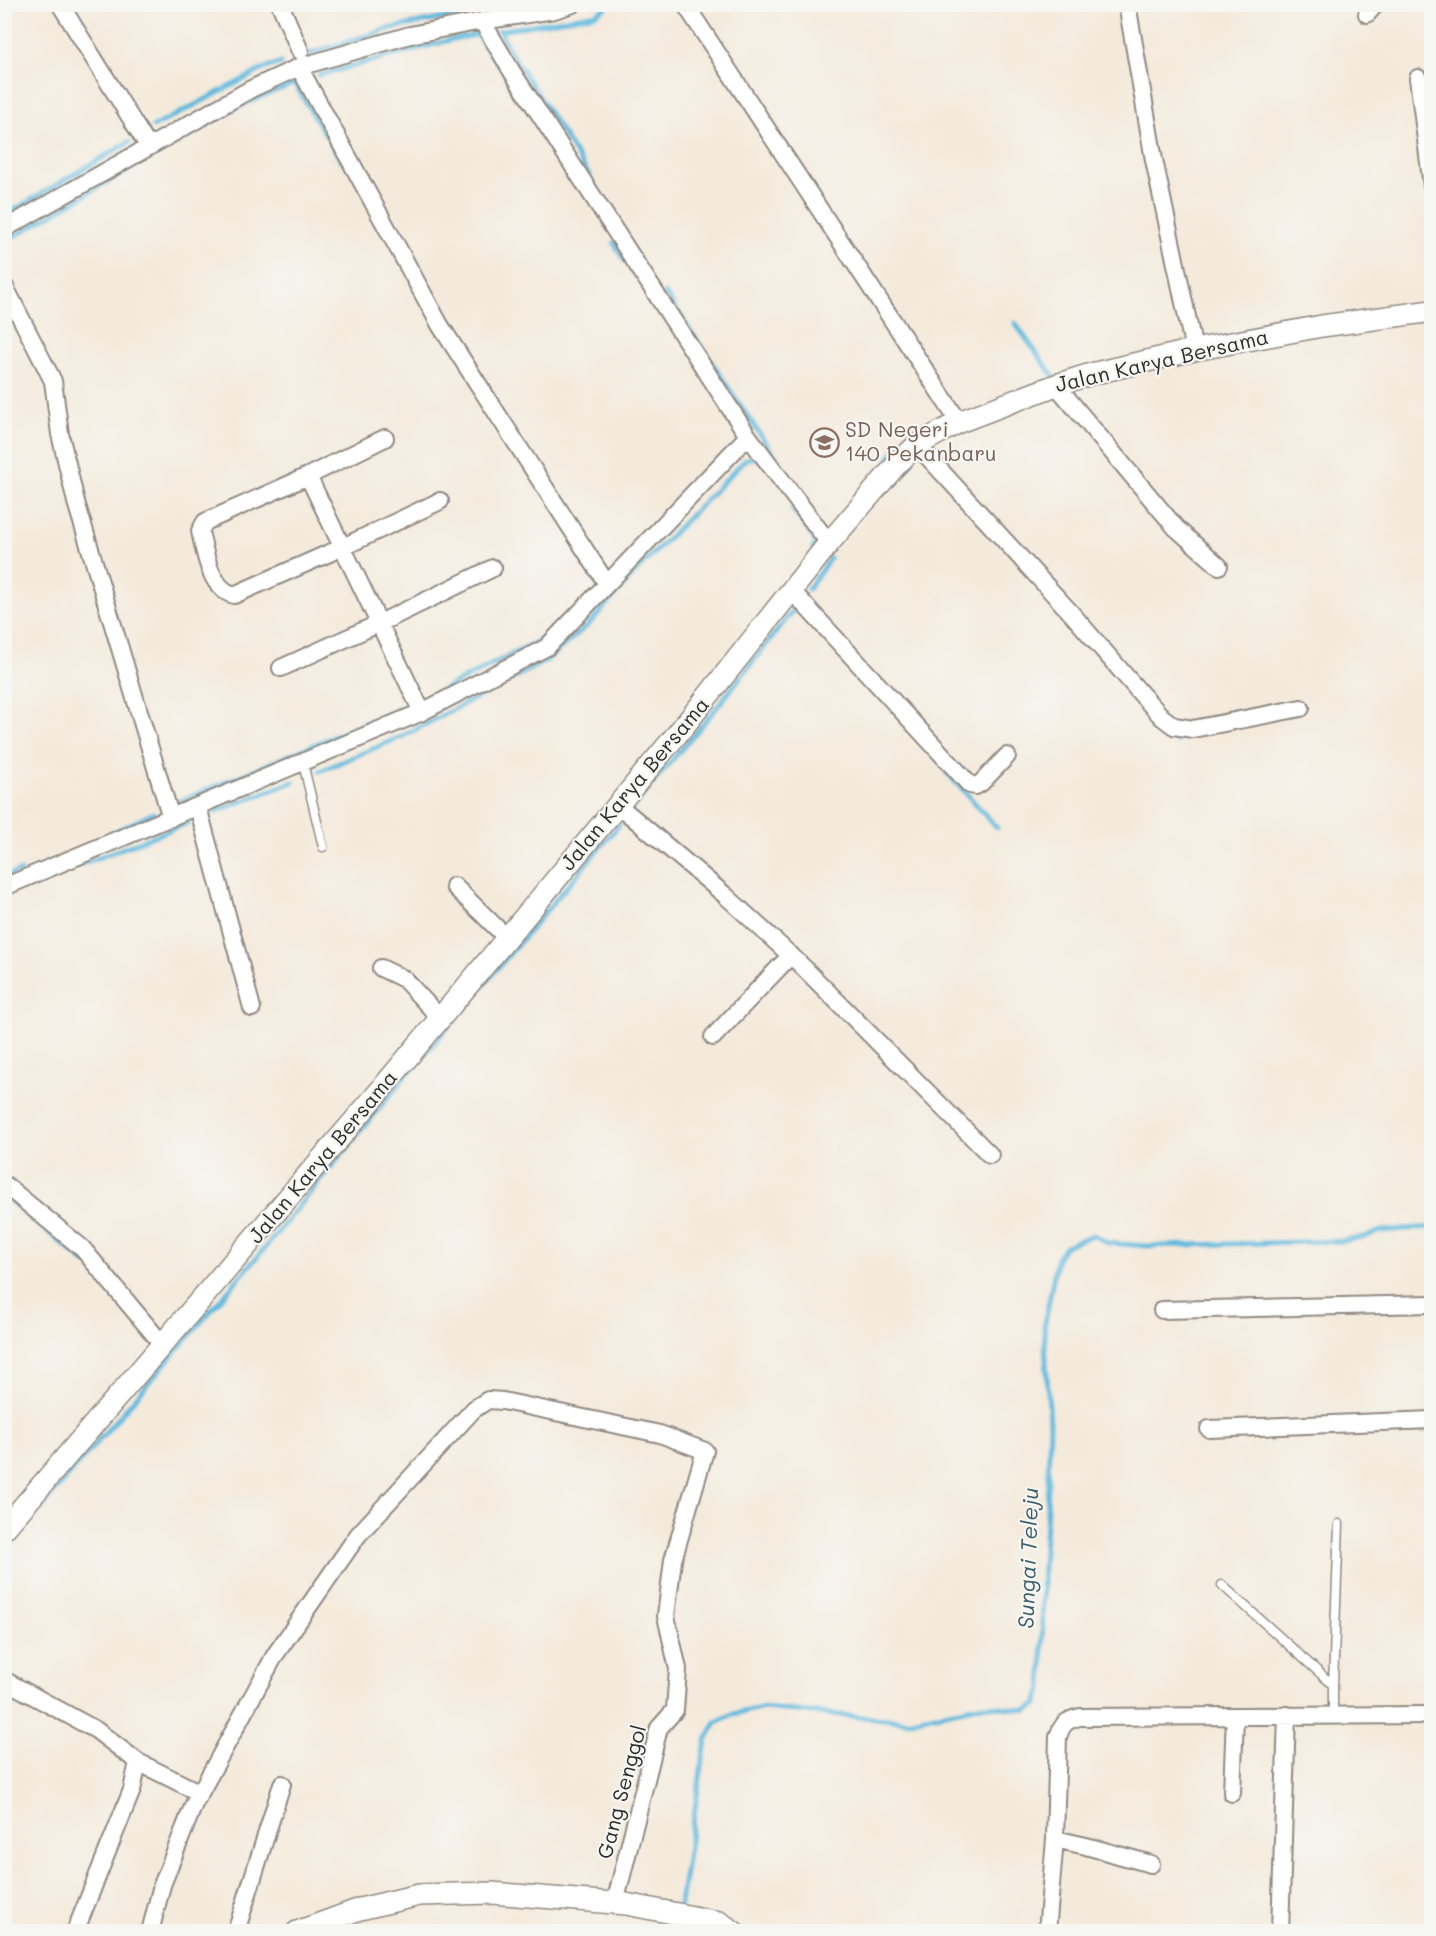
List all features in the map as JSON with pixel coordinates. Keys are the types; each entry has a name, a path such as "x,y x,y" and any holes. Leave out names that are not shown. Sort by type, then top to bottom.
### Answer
{"street":[{"path":"60,4 148,146"},
{"path":"280,4 299,59 440,325 607,584"},
{"path":"4,229 299,59 573,4"},
{"path":"685,4 958,422"},
{"path":"1126,4 1154,160 1194,350"},
{"path":"482,21 511,70 748,436 829,543"},
{"path":"1418,78 1431,186"},
{"path":"4,285 53,381 60,434 76,502 171,818"},
{"name":"Jalan Karya Bersama","path":"4,1529 440,1018 688,721 829,543 897,464 917,445 958,422 1091,374 1194,350 1322,326 1431,311"},
{"path":"1056,385 1176,528 1219,566"},
{"path":"4,887 422,712 548,647 748,436"},
{"path":"385,438 308,476 205,522 200,531 205,555 216,584 225,593 234,595 343,548 440,501"},
{"path":"917,445 1072,614 1162,717 1174,726 1193,729 1301,708"},
{"path":"308,476 422,712"},
{"path":"280,668 493,568"},
{"path":"791,591 970,785 981,783 1007,756"},
{"path":"618,805 726,896 791,955 990,1155"},
{"path":"198,807 252,1008"},
{"path":"454,886 507,938"},
{"path":"713,1037 791,955"},
{"path":"381,968 404,979 440,1018"},
{"path":"4,1184 82,1248 162,1344"},
{"path":"1162,1310 1431,1304"},
{"name":"Gang Senggol","path":"200,1792 275,1655 358,1535 474,1409 488,1400 503,1401 660,1434 705,1451 673,1560 666,1616 678,1669 675,1710 659,1728 620,1904"},
{"path":"1209,1429 1431,1420"},
{"path":"4,1680 96,1730 138,1762 200,1792 162,1885 150,1932"},
{"path":"1047,1932 1055,1839 1058,1737 1067,1721 1080,1717 1431,1715"},
{"path":"1232,1793 1234,1716"},
{"path":"1280,1932 1287,1716"},
{"path":"75,1932 132,1790 138,1762"},
{"path":"236,1932 282,1784"},
{"path":"1055,1839 1151,1864"},
{"path":"297,1932 360,1910 419,1894 492,1893 620,1904 726,1927"}],"lane":[{"path":"303,763 323,847"},
{"path":"1333,1716 1339,1524"},
{"path":"1222,1585 1333,1685"}],"waterway":[{"path":"309,54 388,29 516,4"},
{"path":"499,31 596,14 610,4"},
{"path":"500,31 506,45 589,175"},
{"path":"319,75 480,34"},
{"path":"478,35 498,64"},
{"path":"153,127 265,68 281,63"},
{"path":"294,83 341,160"},
{"path":"4,242 238,106 293,84"},
{"path":"4,216 129,142"},
{"path":"614,243 625,261"},
{"path":"665,293 787,475"},
{"path":"1015,323 1055,379"},
{"path":"889,458 904,439 915,435"},
{"path":"320,771 403,736 546,661 588,625 644,563 746,459 758,457 759,459"},
{"path":"896,480 910,465"},
{"path":"793,509 817,543 813,548"},
{"path":"808,589 830,558"},
{"path":"634,805 714,711 800,604"},
{"path":"430,696 542,639 562,620"},
{"path":"180,801 404,707"},
{"path":"1167,729 1177,741"},
{"path":"946,771 997,828"},
{"path":"214,812 293,782"},
{"path":"112,833 154,813"},
{"path":"56,874 188,823"},
{"path":"4,1550 264,1249 391,1094 619,825"},
{"path":"4,877 21,871"},
{"path":"4,1196 84,1262"},
{"name":"Sungai Teleju","path":"679,1909 706,1740 716,1722 733,1714 762,1708 907,1721 983,1705 1027,1710 1037,1704 1042,1688 1043,1564 1050,1424 1044,1328 1057,1258 1065,1246 1093,1235 1108,1243 1147,1246 1343,1241 1381,1231 1432,1227"},
{"name":"Sungai Teleju","path":"676,1932 678,1918"}],"place":[{"name":"SD Negeri 140 Pekanbaru","path":"824,442"}]}
